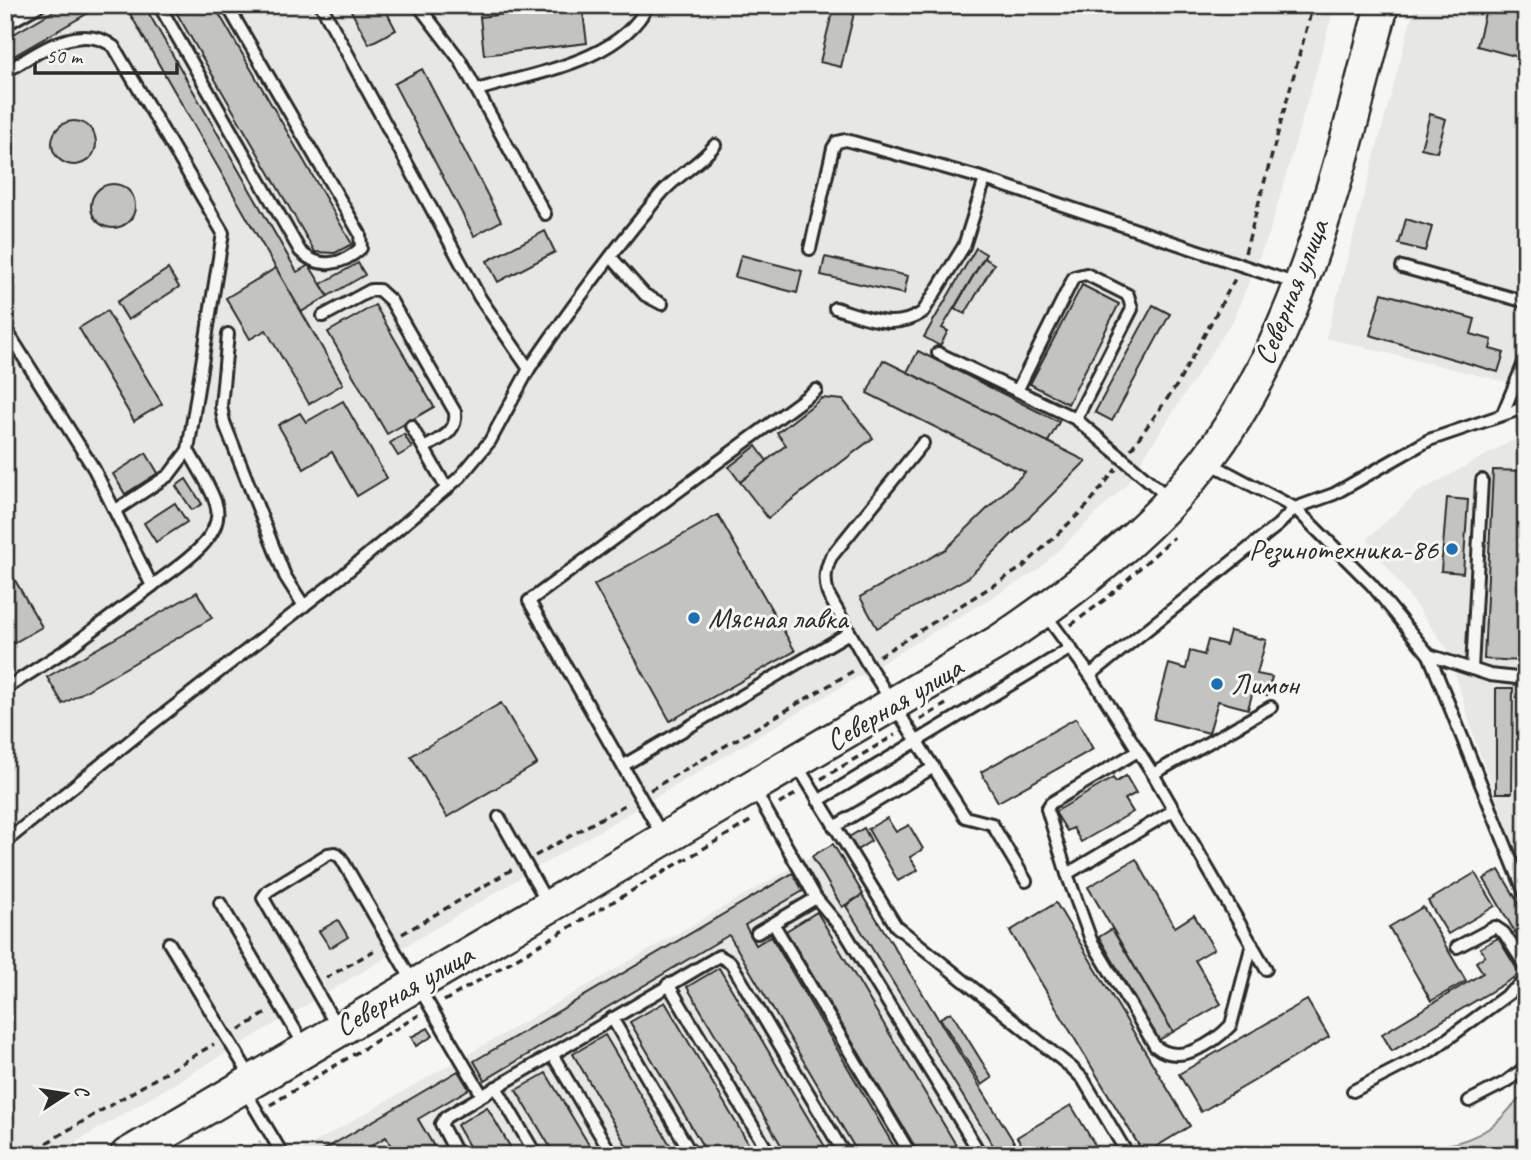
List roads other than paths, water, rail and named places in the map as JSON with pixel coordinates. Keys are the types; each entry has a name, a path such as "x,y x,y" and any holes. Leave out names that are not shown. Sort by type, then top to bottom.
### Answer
{"main road":[{"name":"Северная улица","path":"127,1155 338,1028 420,991 549,906 664,839 760,799 1051,622 1172,500 1206,461 1248,395 1300,285 1325,208 1382,5"}],"lane":[{"path":"5,25 40,5"},
{"path":"159,5 300,251 324,264 337,263 360,248 360,234 227,5"},
{"path":"321,5 480,298 529,369"},
{"path":"418,5 460,60 545,214"},
{"path":"477,89 606,49 636,24 648,5"},
{"path":"5,72 64,40 90,36 104,39 114,47 220,225 224,241 188,450 170,475 116,510"},
{"path":"810,249 833,148 837,142 846,140 985,179 1300,285"},
{"path":"5,842 304,606 447,489 490,441 529,369 611,257 662,193 705,157 715,145"},
{"path":"835,308 890,324 912,320 923,312 964,246 985,179"},
{"path":"611,257 645,295 662,304"},
{"path":"1402,267 1526,302"},
{"path":"1018,389 1074,277 1086,274 1118,289 1128,295 1132,309 1076,419"},
{"path":"323,316 371,290 379,290 391,301 455,412 454,428 450,433 424,448"},
{"path":"5,328 76,438 116,510 152,586"},
{"path":"228,334 221,406 223,422 285,576 304,606"},
{"path":"938,353 1076,419 1172,500"},
{"path":"1503,413 1526,358"},
{"path":"664,839 529,601 816,390"},
{"path":"1090,675 1278,525 1295,508 1334,494 1429,440 1526,407"},
{"path":"411,426 447,489"},
{"path":"923,443 831,557 825,569 828,594 867,663 965,817 992,824 1026,881"},
{"path":"5,689 79,641 196,551 215,525 216,503 188,450"},
{"path":"1206,461 1295,508 1365,576 1429,655 1526,896"},
{"path":"1472,669 1482,480"},
{"path":"1051,622 1090,675 1153,774 1266,968"},
{"path":"624,765 849,633"},
{"path":"818,801 1071,648"},
{"path":"1429,655 1472,669 1526,679"},
{"path":"1153,774 1271,707"},
{"path":"1138,751 1046,808 1066,874 1091,940 1155,1046 1162,1052 1175,1055 1196,1050 1231,1025 1252,944"},
{"path":"834,827 934,767"},
{"path":"802,774 897,926 1077,1073 1128,1155"},
{"path":"760,799 816,898 846,934 981,1155"},
{"path":"1066,874 1174,810"},
{"path":"499,817 549,906"},
{"path":"338,1028 311,987 263,898 268,891 328,854 335,853 341,858 482,1095"},
{"path":"757,933 816,898"},
{"path":"220,903 305,1048"},
{"path":"773,923 911,1155"},
{"path":"1457,947 1495,927 1504,933 1526,967"},
{"path":"169,943 227,1037 265,1125 283,1155"},
{"path":"457,1155 441,1124 446,1117 710,959 725,958 732,963 845,1155"},
{"path":"1353,1091 1431,1051 1526,981"},
{"path":"668,984 770,1155"},
{"path":"612,1018 692,1155"},
{"path":"552,1054 612,1155"},
{"path":"1469,1101 1506,1082 1526,1067"},
{"path":"496,1087 536,1155"}],"place":[{"name":"Резинотехника-86","path":"1452,549"},
{"name":"Мясная лавка","path":"694,618"},
{"name":"Лимон","path":"1217,684"}]}
